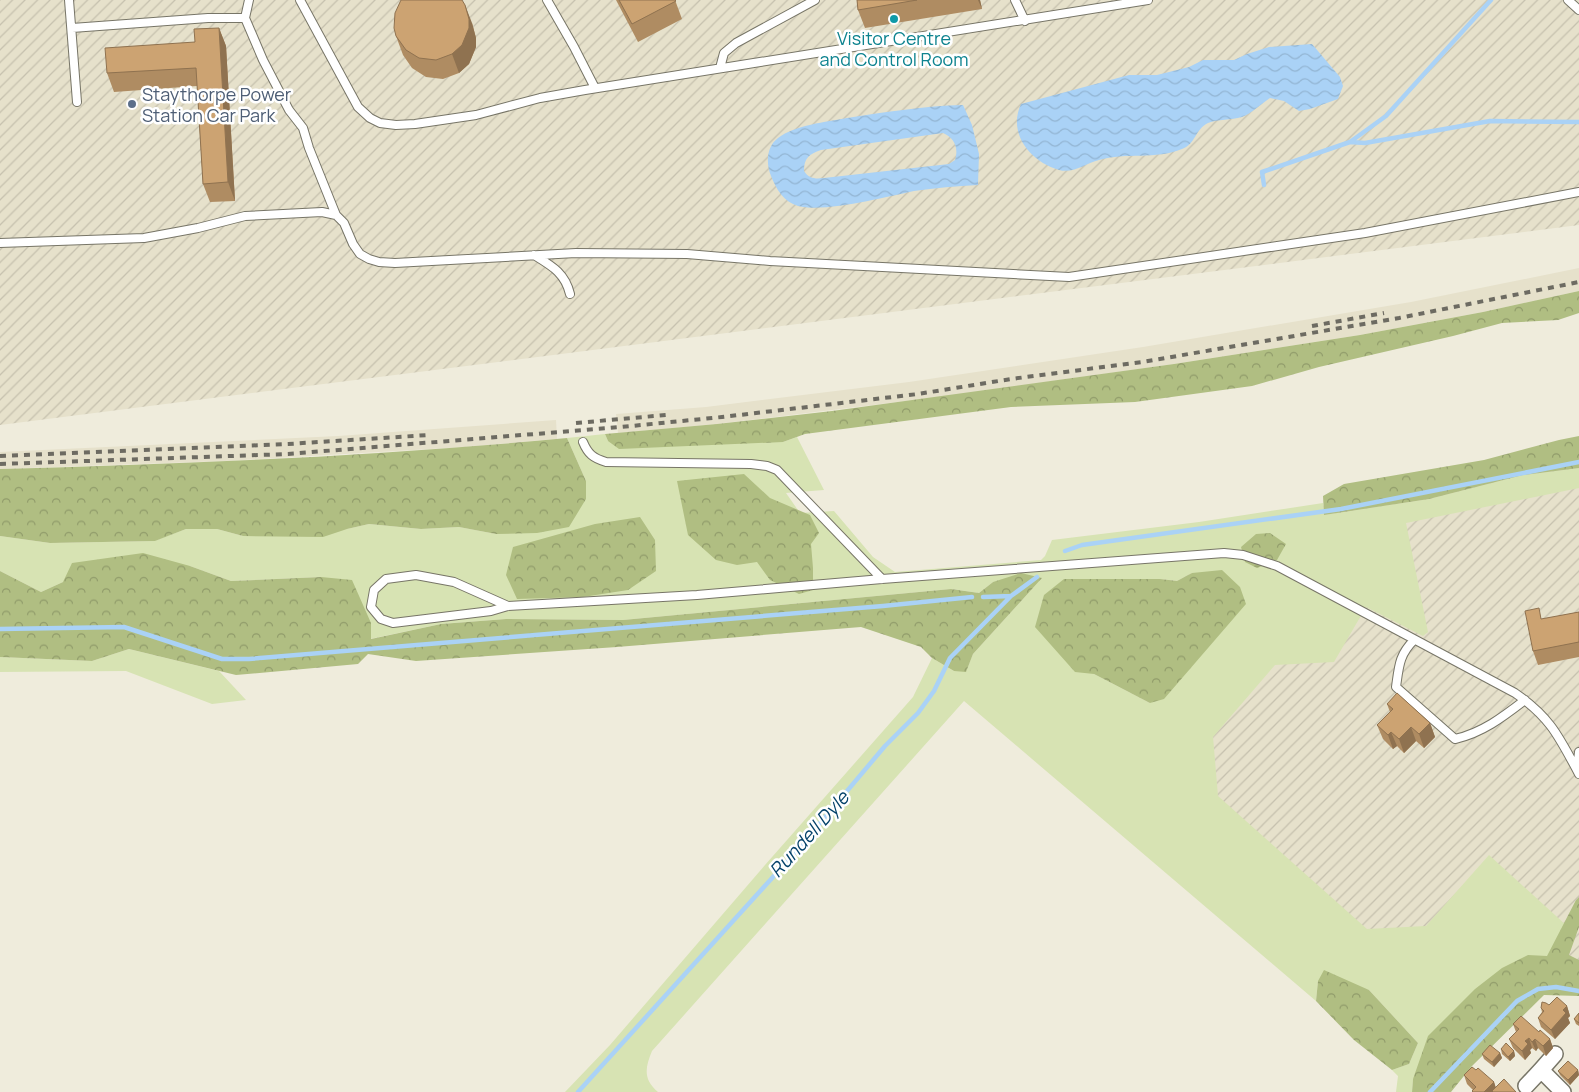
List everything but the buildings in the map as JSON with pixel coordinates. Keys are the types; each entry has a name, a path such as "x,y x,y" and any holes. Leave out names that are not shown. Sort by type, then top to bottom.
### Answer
{"street":[{"path":"1526,1086 1555,1054"},
{"path":"1541,1070 1563,1092"}],"lane":[{"path":"70,0 77,102"},
{"path":"249,0 245,18 262,60 289,110 303,128 336,215 344,224 360,254 368,259 379,262 626,252 687,254 770,262 1069,277 1365,232 1579,192"},
{"path":"300,0 316,33 358,107 370,118 380,123 396,125 476,115 555,95 595,88 1148,0"},
{"path":"547,0 595,88"},
{"path":"720,68 724,53 736,44 815,0"},
{"path":"1015,0 1025,21"},
{"path":"1568,0 1579,10"},
{"path":"72,28 208,18 245,18"},
{"path":"0,243 144,238 185,231 245,216 322,212 336,215"},
{"path":"534,255 560,274 568,283 570,294"},
{"path":"583,442 586,450 594,458 606,462 752,464 778,470 882,579"},
{"path":"508,606 454,582 416,574 386,579 374,590 371,607 381,619 393,623 491,611 508,606 697,595 1224,553 1243,555 1277,566 1525,700 1556,730 1578,772"},
{"path":"1414,640 1400,659 1396,687 1454,739 1482,730 1499,720 1525,700"},
{"path":"1578,772 1579,752"}],"shaded area":[{"path":"0,0 1579,0 1579,225 0,425"},
{"path":"1579,268 1579,291 1483,312 1360,335 1174,364 939,397 717,424 618,433 616,414 706,407 909,382 1143,347 1411,302"},
{"path":"556,420 557,439 465,447 225,461 0,469 0,452 338,436"},
{"path":"1579,452 1579,975 1291,945 1045,557 1349,501"}],"green space":[{"path":"1579,291 1579,313 1558,320 1502,323 1319,367 1252,386 1135,402 1011,407 805,434 783,442 619,449 608,441 605,434 832,411 1174,364 1360,335 1483,312"},
{"path":"605,434 608,441 783,442 797,437 824,490 786,493 800,513 834,511 873,557 895,572 1041,560 1045,556 1052,540 1199,522 1323,503 1324,515 1429,499 1523,475 1579,468 1579,488 1406,523 1428,632 1423,636 1366,607 1334,662 1275,665 1213,737 1218,796 1367,929 1426,926 1489,855 1567,926 1555,968 1413,1079 1412,1092 1396,1092 1398,1076 1392,1070 1409,1064 1418,1043 1369,990 1318,981 1316,1001 964,701 652,1051 647,1073 650,1082 658,1092 565,1092 610,1045 913,697 932,658 954,671 966,671 973,654 1042,578 993,582 979,593 951,589 623,620 506,619 441,624 370,639 321,577 231,581 190,566 63,582 41,592 0,571 0,536 50,543 154,541 186,529 217,529 243,536 347,529 369,524 421,529 459,527 496,534 586,481 567,438","holes":["1192,573 1150,703 1094,674 1064,579 1160,579 1177,581"]},
{"path":"1579,436 1579,468 1523,475 1429,499 1324,515 1323,496 1344,484 1484,460"},
{"path":"567,438 586,481 586,499 569,527 537,533 496,534 459,527 421,529 369,524 323,537 243,536 217,529 186,529 155,541 50,543 0,536 0,469 284,458 426,450"},
{"path":"744,474 770,498 810,515 819,533 811,544 813,590 799,594 770,580 757,562 737,565 716,560 688,535 677,481"},
{"path":"640,517 655,540 656,571 628,590 583,597 517,599 506,575 513,547 595,524"},
{"path":"1270,533 1286,544 1277,560 1257,568 1245,562 1241,547 1256,534"},
{"path":"143,553 190,566 231,581 321,577 352,580 371,623 371,639 441,624 506,619 623,620 951,589 979,593 993,582 1021,573 1042,578 973,654 966,672 954,671 932,658 921,647 861,627 416,661 368,654 358,664 236,675 129,649 92,661 0,657 0,571 41,592 63,582 72,563"},
{"path":"1222,570 1240,587 1246,604 1164,699 1150,703 1094,674 1075,672 1035,627 1044,595 1064,579 1160,579 1177,581 1192,573"},
{"path":"129,649 219,671 246,700 212,704 126,671 0,672 0,657 92,661"},
{"path":"1579,897 1579,927 1569,955 1579,960 1579,996 1544,995 1472,1066 1451,1092 1412,1092 1413,1079 1428,1036 1475,989 1502,968 1528,955 1547,956"},
{"path":"1324,970 1369,990 1418,1043 1409,1064 1392,1070 1354,1040 1316,1001 1318,981"}],"water":[{"path":"1312,44 1340,77 1343,86 1338,99 1310,109 1299,111 1284,101 1270,98 1245,116 1208,123 1200,129 1187,147 1182,149 1162,154 1109,158 1094,161 1070,171 1059,170 1039,161 1031,154 1019,136 1017,115 1021,104 1129,75 1157,75 1189,67 1203,60 1234,60 1269,47"},
{"path":"963,105 972,125 979,154 978,185 914,191 839,206 810,208 793,204 775,186 768,166 769,151 778,138 793,130 847,118","holes":["943,133 953,140 956,147 955,160 949,164 818,178 810,177 804,171 808,157 821,150"]}],"waterway":[{"path":"1264,185 1262,172 1350,142 1386,116 1491,0"},
{"path":"1350,142 1365,143 1490,121 1579,122"},
{"path":"1065,551 1082,545 1341,509 1579,462"},
{"name":"Rundell Dyle","path":"578,1092 793,855 885,746 918,713 934,691 950,658 1011,596 1037,577"},
{"path":"983,597 1011,596"},
{"path":"0,629 124,627 222,659 249,659 972,597"},
{"path":"1430,1092 1517,1001 1538,989 1556,987 1579,991"}],"railway":[{"path":"0,464 288,454 722,417 918,394 1011,379 1142,362 1399,318 1579,282"},
{"path":"1312,326 1384,313"},
{"path":"576,423 666,415"},
{"path":"0,456 288,444 429,435"}],"place":[{"name":"Visitor Centre and Control Room","path":"894,19"},
{"name":"Staythorpe Power Station Car Park","path":"132,104"}]}
